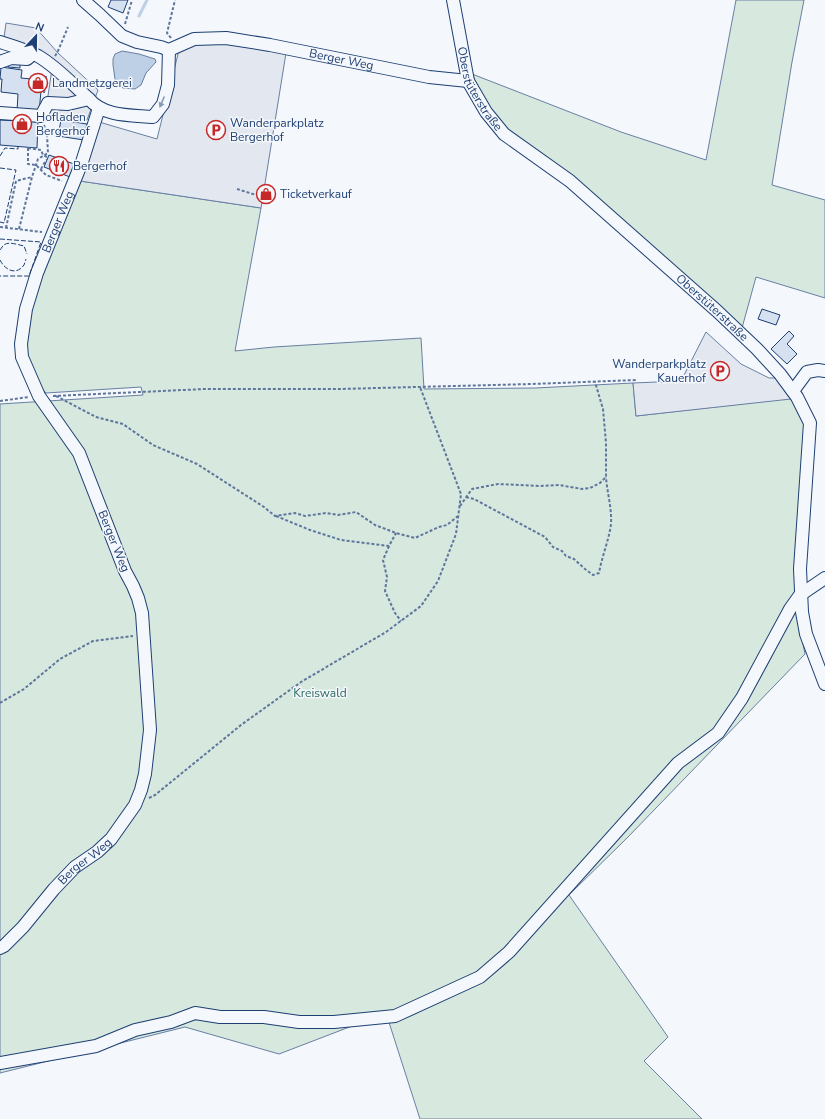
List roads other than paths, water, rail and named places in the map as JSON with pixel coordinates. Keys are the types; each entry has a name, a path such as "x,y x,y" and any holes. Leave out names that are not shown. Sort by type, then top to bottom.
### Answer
{"street":[{"path":"0,42 38,56 99,108 116,114 153,117 163,104 168,85 172,48 137,42 122,36 83,0"},
{"name":"Oberstüterstraße","path":"453,0 468,81 486,112 504,134 570,181 711,306 758,350 780,374 797,398 810,423 800,570 800,595 806,634 825,684"},
{"name":"Berger Weg","path":"172,48 194,39 226,38 270,45 429,77 468,81"},
{"path":"0,62 11,58 27,59 33,54"},
{"path":"0,113 41,116 48,103 68,104 89,99"},
{"name":"Berger Weg","path":"0,948 4,946 24,926 54,889 75,867 97,852 111,839 135,806 145,774 150,730 141,606 133,586 124,571 80,453 39,396 22,357 21,344 26,309 37,273 82,162 99,108"},
{"path":"793,391 807,372 818,370 825,371"},
{"path":"0,1063 96,1046 135,1030 171,1022 195,1013 220,1017 264,1017 299,1022 334,1022 396,1016 480,977 509,952 678,763 718,733 742,698 790,609 800,595 825,578"}],"water":[{"path":"122,51 155,59 156,62 146,73 141,85 135,89 123,88 115,79 113,59 115,54"}],"waterway":[{"path":"139,16 147,0"}],"place":[{"name":"Landmetzgerei","path":"38,83"},
{"name":"Hofladen Bergerhof","path":"22,124"},
{"name":"Wanderparkplatz Bergerhof","path":"216,130"},
{"name":"Bergerhof","path":"59,166"},
{"name":"Ticketverkauf","path":"266,194"},
{"name":"Wanderparkplatz Kauerhof","path":"720,371"}],"park label":[{"name":"Kreiswald","path":"320,693"}]}
